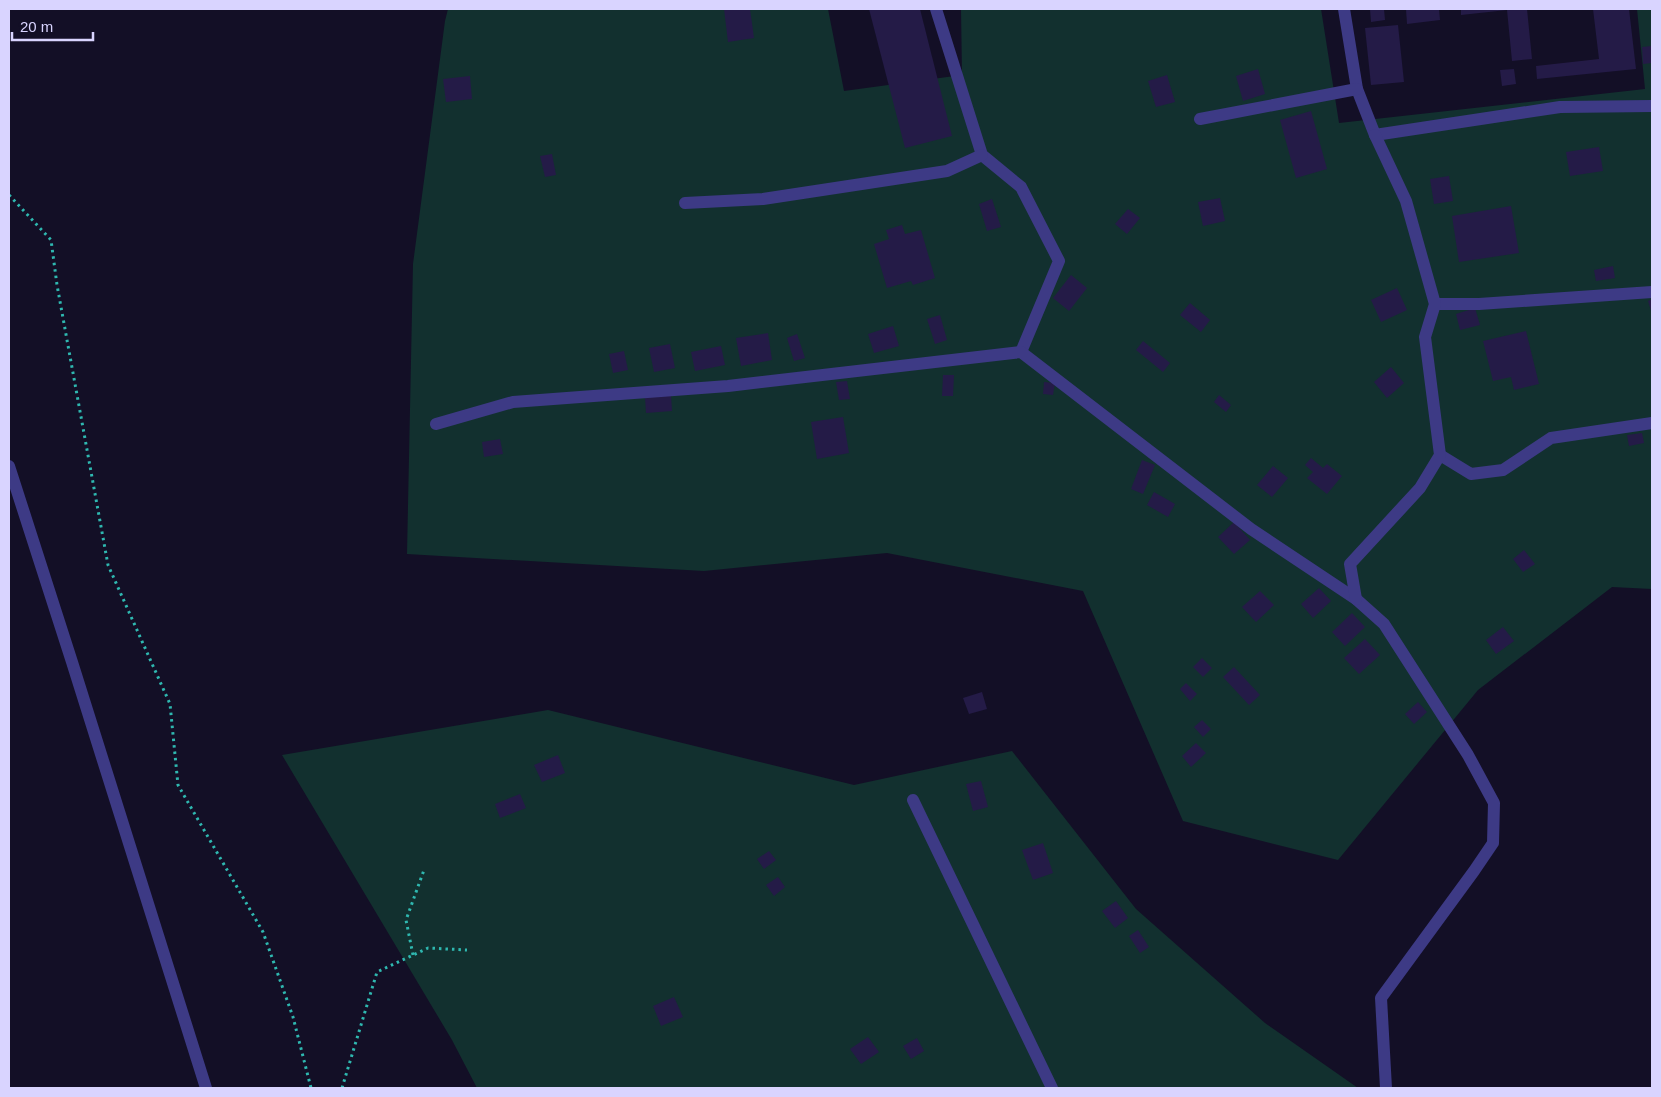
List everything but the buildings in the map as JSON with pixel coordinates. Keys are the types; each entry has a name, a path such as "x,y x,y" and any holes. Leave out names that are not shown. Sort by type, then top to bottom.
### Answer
{"street":[{"path":"936,9 982,155 1021,187 1059,261 1021,352"},
{"path":"1344,9 1357,89 1374,135 1406,200 1435,304 1425,337 1440,455 1420,488 1350,564 1356,599"},
{"path":"1200,119 1357,89"},
{"path":"1374,135 1560,107 1652,106"},
{"path":"685,203 762,199 947,171 982,155"},
{"path":"1435,304 1479,304 1652,292"},
{"path":"436,424 513,402 728,386 1021,352 1251,529 1356,599 1384,624 1468,755 1494,803 1493,843 1381,998 1386,1088"},
{"path":"1440,455 1471,474 1503,470 1551,438 1652,423"},
{"path":"9,466 206,1088"},
{"path":"913,800 1052,1088"}],"path":[{"path":"9,195 51,240 57,285 108,565 170,704 178,785 263,932 293,1017 311,1088"},
{"path":"413,955 406,920 424,870"},
{"path":"342,1088 377,972 428,948 467,950"}],"green space":[{"path":"448,9 828,9 844,91 962,75 961,9 1321,9 1339,123 1645,89 1637,9 1652,9 1652,589 1612,587 1478,690 1338,860 1183,821 1083,591 887,553 704,571 407,554 413,264"},
{"path":"548,710 854,785 1012,751 1136,909 1265,1023 1358,1088 477,1088 452,1040 282,755"}]}
